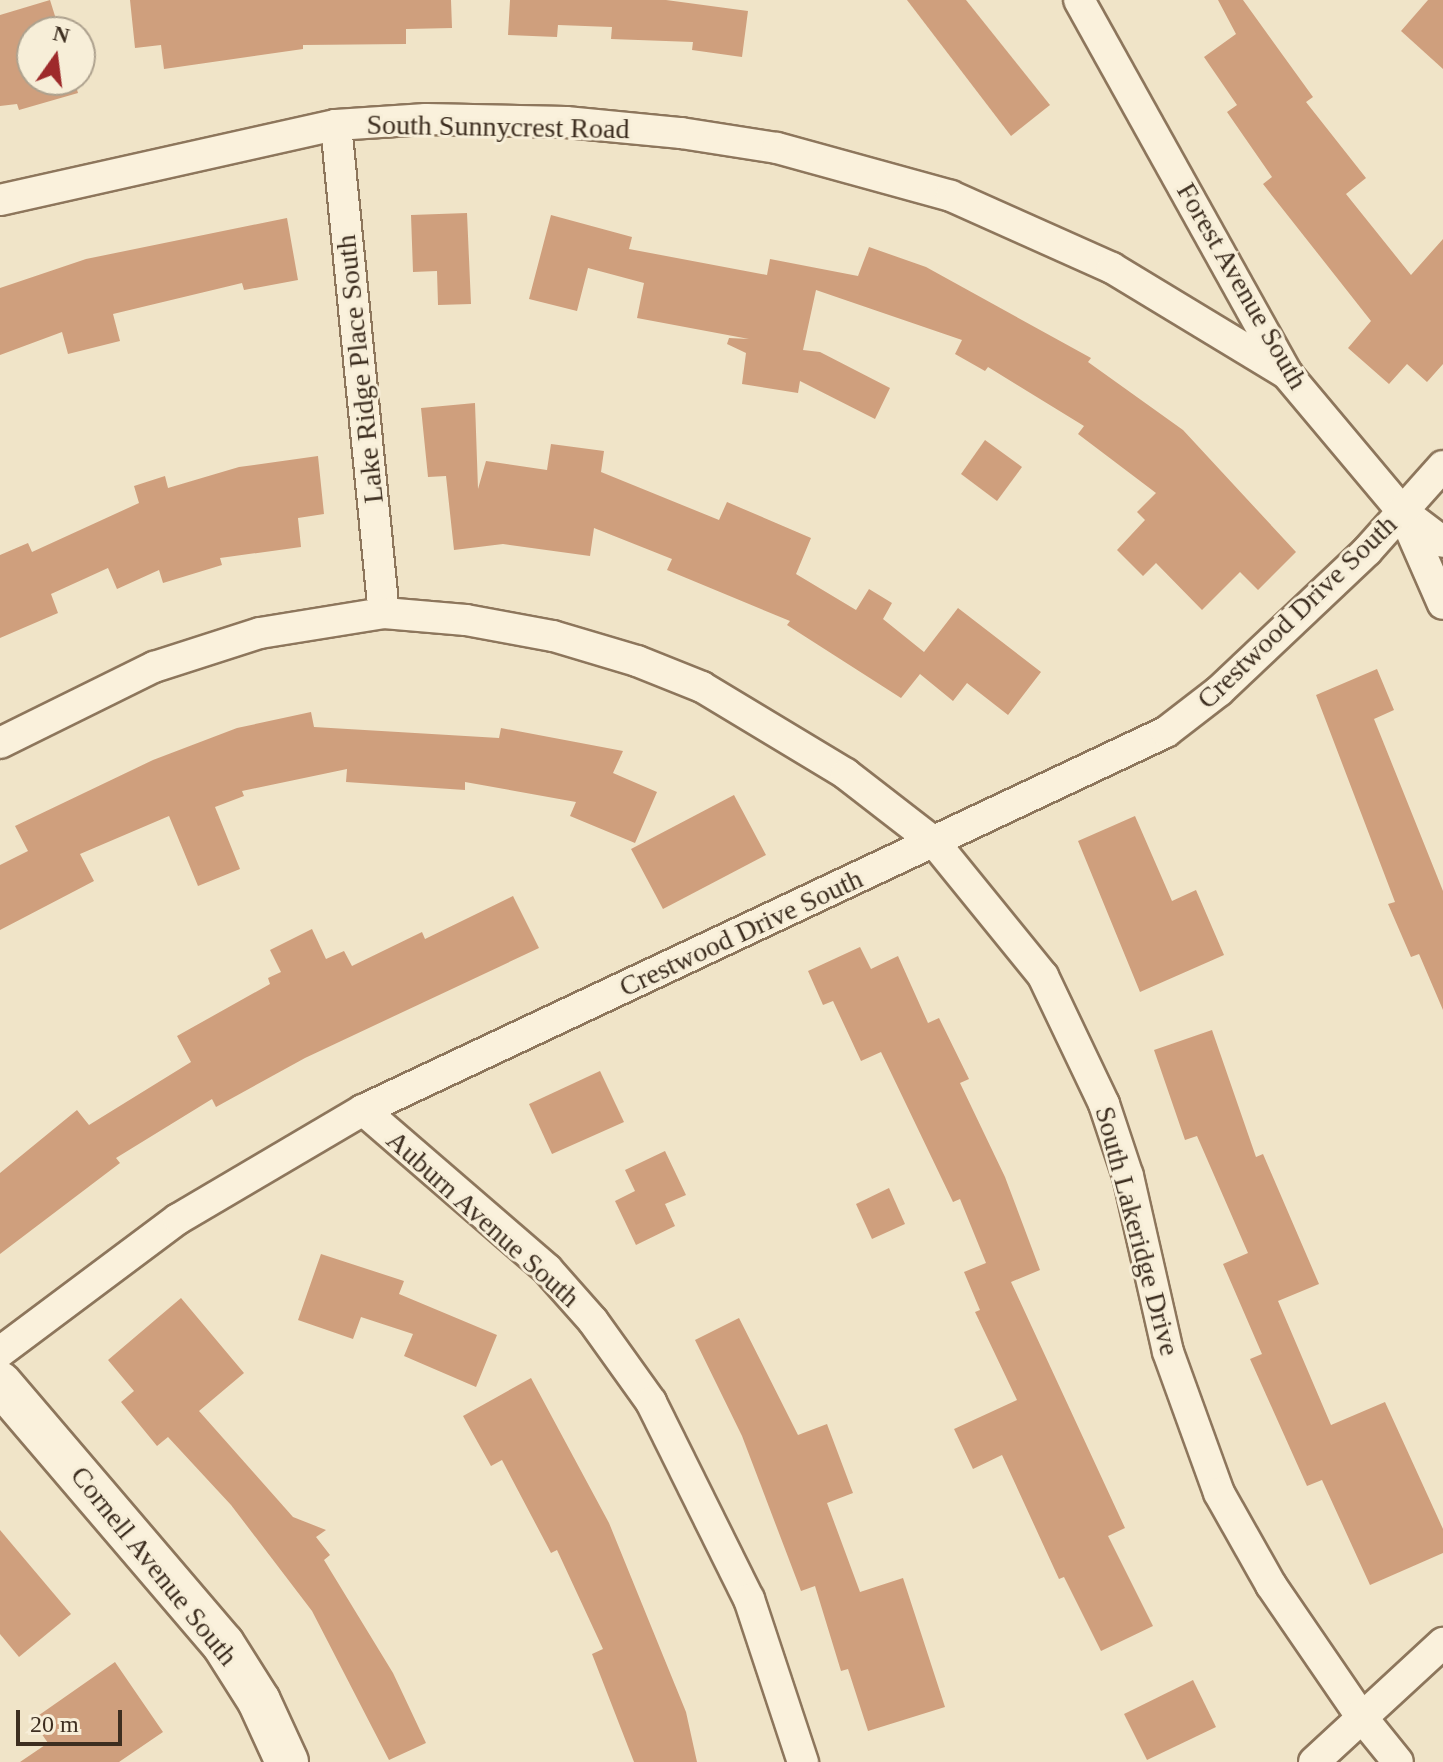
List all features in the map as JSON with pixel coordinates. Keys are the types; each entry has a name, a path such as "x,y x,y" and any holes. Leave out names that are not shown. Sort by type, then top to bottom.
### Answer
{"street":[{"name":"Forest Avenue South","path":"1079,0 1287,374 1402,511 1443,542"},
{"name":"South Sunnycrest Road","path":"0,200 336,125 426,119 566,122 708,137 862,169 951,196 1048,236 1166,298 1287,374"},
{"name":"Lake Ridge Place South","path":"336,125 384,613"},
{"name":"Crestwood Drive South","path":"0,1352 178,1219 363,1110 1166,732 1219,691 1402,511 1443,466"},
{"path":"1402,511 1443,604"},
{"name":"South Lakeridge Drive","path":"0,743 154,667 260,633 384,613 466,620 553,636 702,687 846,774 935,843 1043,976 1075,1033 1128,1176 1168,1352 1219,1493 1271,1585 1360,1715 1398,1762"},
{"name":"Auburn Avenue South","path":"363,1110 547,1269 593,1321 651,1402 749,1599 803,1762"},
{"name":"Cornell Avenue South","path":"0,1383 223,1644 259,1701 287,1762"},
{"path":"1314,1762 1360,1715 1443,1643"}],"building":[{"path":"50,0 55,16 16,16 16,96 68,96 19,110 17,104 0,106 0,15"},
{"path":"130,0 451,0 452,28 406,29 406,44 303,45 303,49 164,69 161,45 135,48"},
{"path":"510,0 666,0 748,11 742,57 692,50 693,42 611,39 612,27 558,25 557,37 508,35"},
{"path":"907,0 966,0 1050,105 1011,136"},
{"path":"1218,0 1243,0 1313,97 1306,102 1366,178 1346,194 1411,275 1443,239 1443,364 1427,382 1407,364 1389,384 1348,348 1371,321 1263,184 1272,177 1227,112 1237,105 1204,57 1236,34"},
{"path":"1428,0 1443,0 1443,69 1401,31"},
{"path":"467,213 471,304 438,305 437,271 413,272 411,215"},
{"path":"551,215 632,237 629,249 767,275 770,259 858,276 869,247 926,267 1091,358 1088,362 1183,430 1296,552 1258,590 1240,572 1202,610 1156,563 1143,576 1117,550 1145,520 1137,512 1156,493 1078,434 1084,426 988,367 985,371 955,354 962,340 816,290 803,350 820,352 890,388 875,419 800,381 798,393 742,384 746,353 727,344 729,338 749,339 637,318 644,283 588,268 577,311 529,299"},
{"path":"287,218 298,280 244,290 242,283 113,314 120,341 68,354 62,332 0,355 0,288 86,259"},
{"path":"475,403 478,489 486,461 547,470 551,444 604,451 601,472 719,520 727,502 811,538 796,574 856,610 869,589 892,603 883,619 924,652 958,608 1041,672 1008,715 967,683 953,701 920,674 901,698 787,625 790,621 667,570 672,559 594,528 590,556 503,544 454,550 446,476 428,477 421,408"},
{"path":"985,440 1022,467 997,501 961,474"},
{"path":"318,456 324,514 298,518 301,547 220,558 222,565 163,583 159,570 117,589 108,568 51,594 58,613 0,638 0,555 28,543 32,552 139,503 134,486 165,476 168,488 239,467"},
{"path":"1377,669 1394,710 1374,719 1443,891 1443,1010 1419,954 1411,957 1388,904 1395,902 1316,695"},
{"path":"311,712 314,727 499,738 501,728 623,751 613,773 657,792 635,843 570,816 576,802 465,782 465,790 346,782 347,769 242,791 244,796 215,807 240,869 198,886 169,816 80,854 94,881 0,930 0,865 28,851 15,826 153,760 237,728"},
{"path":"734,795 766,855 663,909 631,849"},
{"path":"1135,816 1172,901 1196,890 1224,955 1140,992 1078,841"},
{"path":"513,896 539,948 305,1058 216,1107 212,1099 116,1158 120,1163 0,1254 0,1173 77,1110 89,1125 191,1062 177,1036 270,984 268,978 281,972 270,950 312,929 326,959 344,951 352,966 422,932 425,939"},
{"path":"860,947 871,969 898,956 928,1023 939,1018 969,1079 960,1083 1005,1177 1040,1270 1011,1282 1125,1528 1108,1536 1153,1626 1101,1651 1064,1577 1059,1579 1002,1455 973,1469 954,1429 1017,1400 975,1312 980,1310 964,1272 986,1263 960,1199 953,1202 881,1052 861,1061 833,1001 823,1005 808,971"},
{"path":"1212,1030 1256,1157 1263,1154 1319,1284 1278,1301 1331,1425 1385,1402 1443,1529 1443,1553 1370,1585 1322,1480 1307,1486 1250,1359 1262,1354 1223,1264 1248,1253 1197,1136 1185,1140 1154,1050"},
{"path":"600,1071 624,1122 552,1154 529,1104"},
{"path":"665,1151 686,1195 665,1204 675,1226 636,1245 615,1201 635,1191 625,1170"},
{"path":"889,1188 905,1224 872,1239 856,1204"},
{"path":"321,1254 404,1281 399,1294 497,1335 476,1387 404,1356 413,1334 361,1317 353,1339 298,1320"},
{"path":"181,1298 244,1373 199,1411 293,1517 326,1530 316,1537 330,1555 324,1560 393,1673 426,1743 389,1760 312,1611 231,1505 168,1437 157,1446 121,1402 134,1391 108,1360"},
{"path":"739,1318 798,1435 827,1424 853,1493 827,1503 860,1592 903,1578 945,1707 868,1731 848,1669 841,1671 815,1586 801,1591 742,1436 695,1340"},
{"path":"531,1378 609,1523 686,1712 697,1762 634,1762 592,1654 603,1649 557,1550 551,1553 502,1460 491,1466 463,1416"},
{"path":"0,1530 71,1614 19,1657 0,1634"},
{"path":"115,1662 163,1732 119,1762 20,1762 48,1743 32,1720"},
{"path":"1193,1680 1216,1727 1147,1760 1124,1714"}]}
